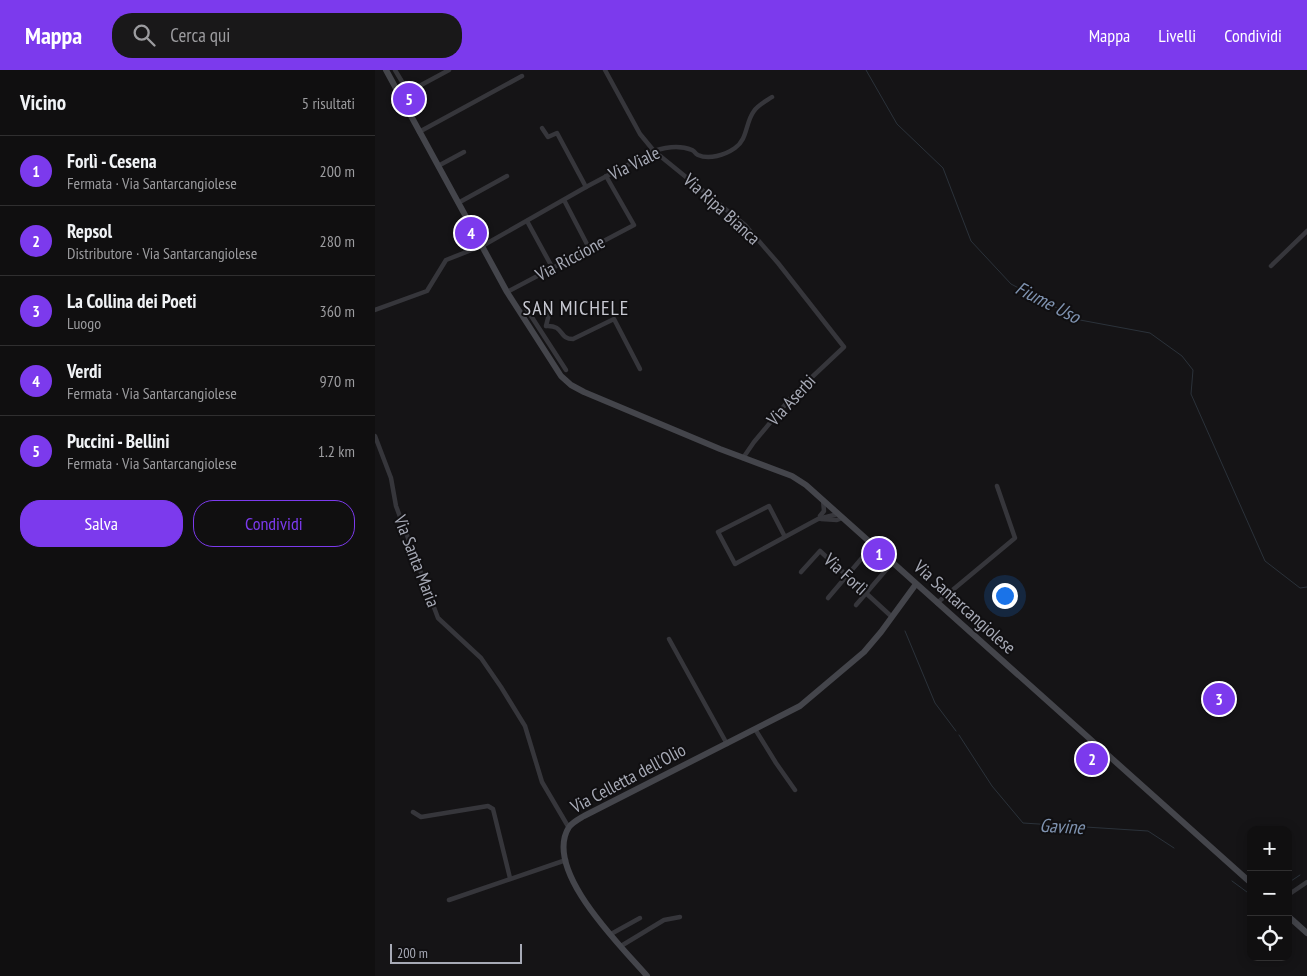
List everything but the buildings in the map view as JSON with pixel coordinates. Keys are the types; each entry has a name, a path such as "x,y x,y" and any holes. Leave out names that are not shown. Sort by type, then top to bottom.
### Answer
{"main road":[{"name":"Via Santarcangiolese","path":"386,70 507,292 557,370 571,385 593,396 743,458 792,476 807,485 1247,879"},
{"name":"Via Celletta dell'Olio","path":"647,976 611,934 575,887 566,860 564,844 569,828 584,816 801,706 864,652 916,584"},
{"path":"1292,920 1307,933"}],"street":[{"path":"395,70 407,90 413,90 449,70"},
{"name":"Via Ripa Bianca","path":"605,70 640,134 654,151 745,225 778,263 844,347"},
{"path":"419,132 522,76"},
{"name":"Via Viale","path":"481,246 654,151 665,147 681,148 693,150 699,155 708,158 725,154 736,147 745,137 753,113 758,106 772,96"},
{"path":"542,128 549,137 557,133 586,187"},
{"path":"438,166 464,152"},
{"path":"458,203 507,176"},
{"name":"Via Riccione","path":"507,292 634,225 606,176"},
{"path":"564,200 589,248"},
{"path":"527,221 552,267"},
{"path":"1271,266 1307,231"},
{"path":"375,310 427,291 446,260 481,246"},
{"path":"524,305 566,370"},
{"path":"535,336 547,326 551,310"},
{"path":"547,326 555,326 568,339 573,339 614,319 640,369"},
{"name":"Via Aserbi","path":"743,458 794,394 844,347"},
{"name":"Via Santa Maria","path":"375,436 391,478 396,506 438,618 481,658 525,726 542,782 569,828"},
{"path":"937,603 1015,538 997,486"},
{"path":"785,538 769,506 718,532 735,564 785,538 817,519 824,511 823,499"},
{"path":"817,519 840,516"},
{"path":"828,598 873,545"},
{"name":"Via Forlì","path":"801,572 820,551 891,617"},
{"path":"856,605 893,563"},
{"path":"669,639 727,744"},
{"path":"755,729 775,763 795,790"},
{"path":"413,812 421,817 488,806 493,809 510,878"},
{"path":"449,900 566,860"},
{"path":"1292,892 1307,882"},
{"path":"621,946 664,920 680,917"},
{"path":"611,934 640,918"}],"waterway":[{"name":"Fiume Uso","path":"866,70 897,124 943,168 971,241 1011,284 1080,320 1150,333 1182,356 1193,370 1191,394 1265,561 1300,588 1307,587"},
{"name":"Gavine","path":"905,631 935,703 956,731"},
{"name":"Gavine","path":"959,735 992,786 1023,823 1148,831 1174,848"},
{"name":"Gavine","path":"1292,880 1300,875"},
{"name":"Gavine","path":"1232,881 1247,892"}],"place":[{"name":"Puccini - Bellini","path":"409,99"},
{"name":"Verdi","path":"471,233"},
{"name":"Forlì - Cesena","path":"879,554"},
{"name":"La Collina dei Poeti","path":"1219,699"},
{"name":"Repsol","path":"1092,759"}],"district":[{"name":"SAN MICHELE","path":"576,308"}]}
